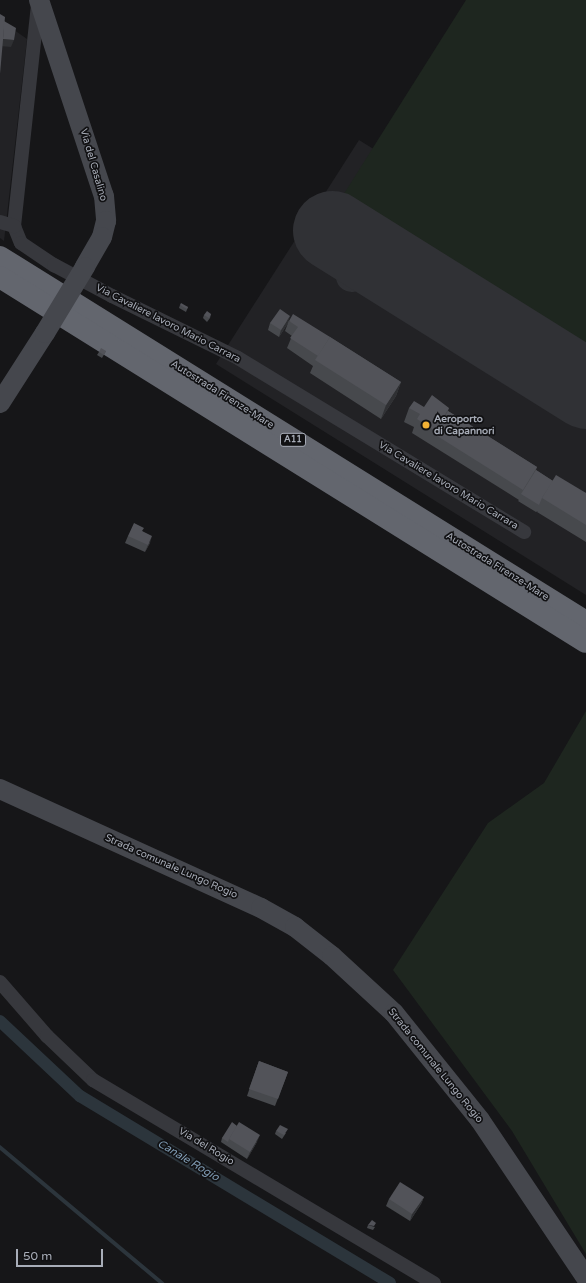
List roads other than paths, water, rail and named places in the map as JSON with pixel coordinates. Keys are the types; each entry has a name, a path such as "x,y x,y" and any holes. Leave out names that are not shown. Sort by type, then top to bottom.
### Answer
{"highway":[{"name":"Autostrada Firenze-Mare","path":"0,257 586,622"},
{"name":"Autostrada Firenze-Mare","path":"0,277 586,642"}],"street":[{"path":"0,222 14,226 39,0"},
{"name":"Via del Casalino","path":"0,403 85,267 102,237 106,221 104,196 39,0"},
{"name":"Via Cavaliere lavoro Mario Carrara","path":"14,226 21,243 54,265 234,356 524,532"},
{"name":"Strada comunale Lungo Rogio","path":"0,789 261,908 295,927 332,956 394,1013 480,1120 586,1278"},
{"name":"Via del Rogio","path":"0,982 48,1036 93,1080 434,1283"}],"waterway":[{"name":"Canale Rogio","path":"0,1021 80,1096 390,1283"},
{"path":"0,1147 162,1283"}],"place":[{"name":"Aeroporto di Capannori","path":"426,425"}]}
